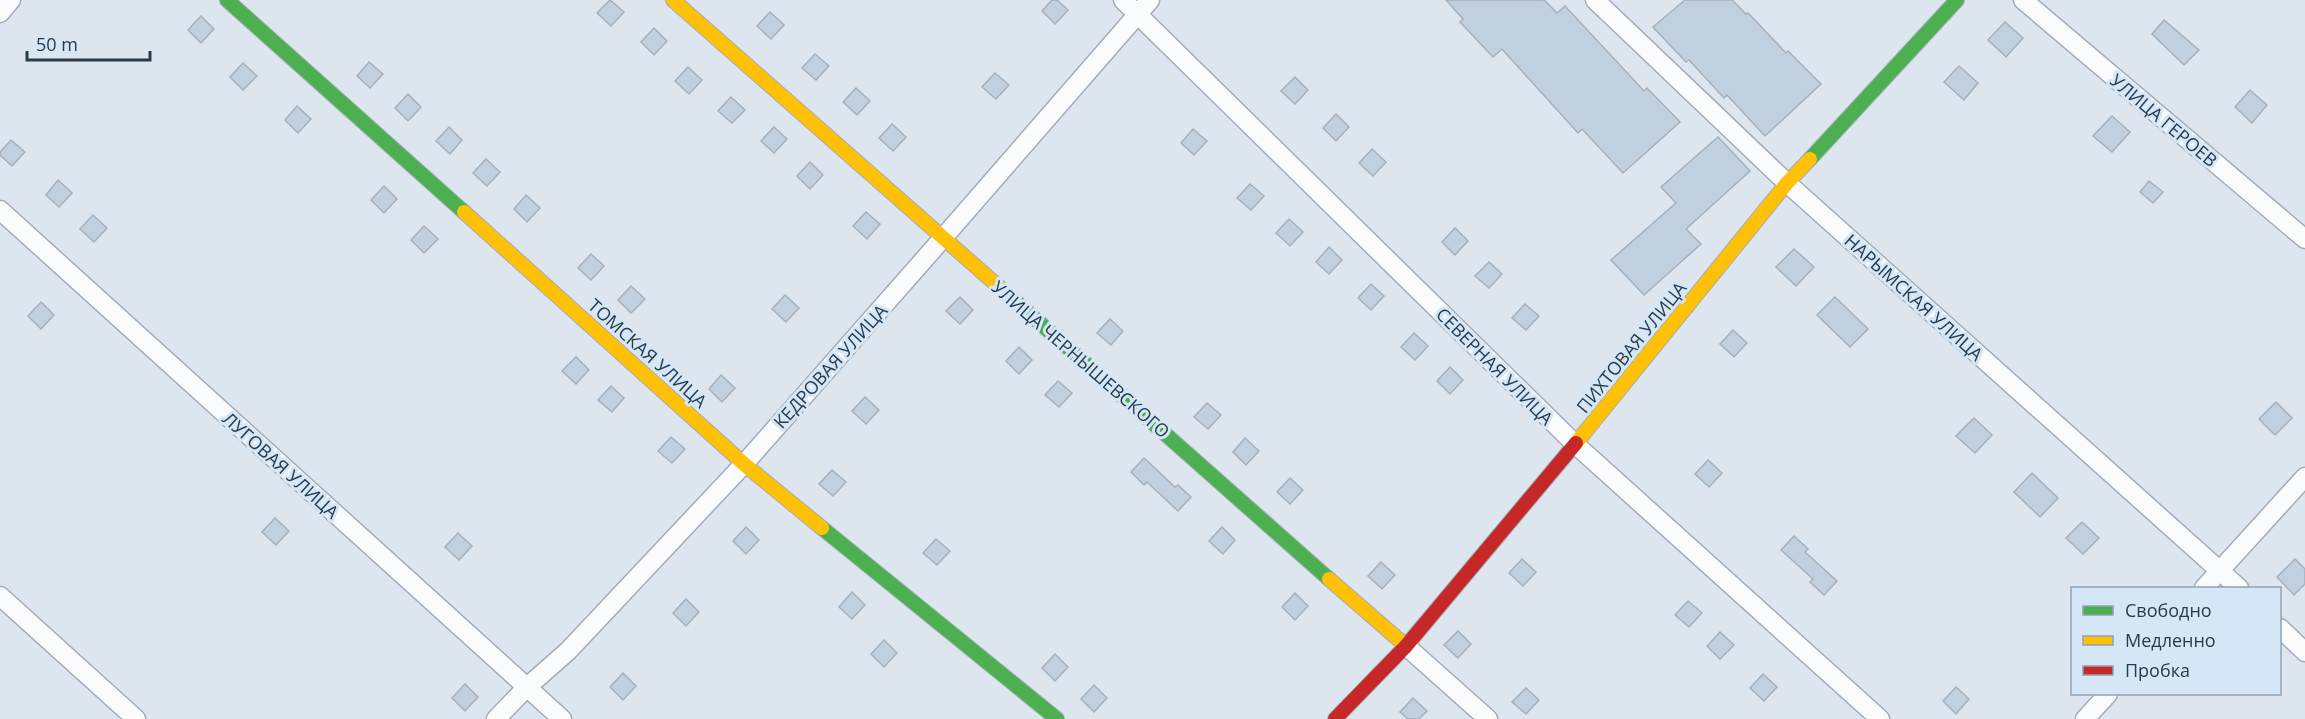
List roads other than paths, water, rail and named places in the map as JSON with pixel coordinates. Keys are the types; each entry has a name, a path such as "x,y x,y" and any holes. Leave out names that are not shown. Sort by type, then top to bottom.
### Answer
{"street":[{"path":"0,14 11,0"},
{"name":"ТОМСКАЯ УЛИЦА","path":"227,0 744,464 1057,719"},
{"name":"УЛИЦА ЧЕРНЫШЕВСКОГО","path":"674,0 1488,719"},
{"name":"СЕВЕРНАЯ УЛИЦА","path":"1123,0 1144,7 1575,444 1880,719"},
{"name":"НАРЫМСКАЯ УЛИЦА","path":"1595,0 1787,183 2238,587"},
{"name":"ПИХТОВАЯ УЛИЦА","path":"1335,719 1406,646 1575,444 1787,183 1957,0"},
{"name":"УЛИЦА ГЕРОЕВ","path":"2023,0 2305,239"},
{"name":"КЕДРОВАЯ УЛИЦА","path":"496,719 526,688 568,651 744,464 1144,7"},
{"name":"ЛУГОВАЯ УЛИЦА","path":"0,210 562,719"},
{"path":"2205,587 2305,477"},
{"path":"0,596 136,719"},
{"path":"2281,629 2305,652"},
{"path":"2085,719 2106,695"}]}
